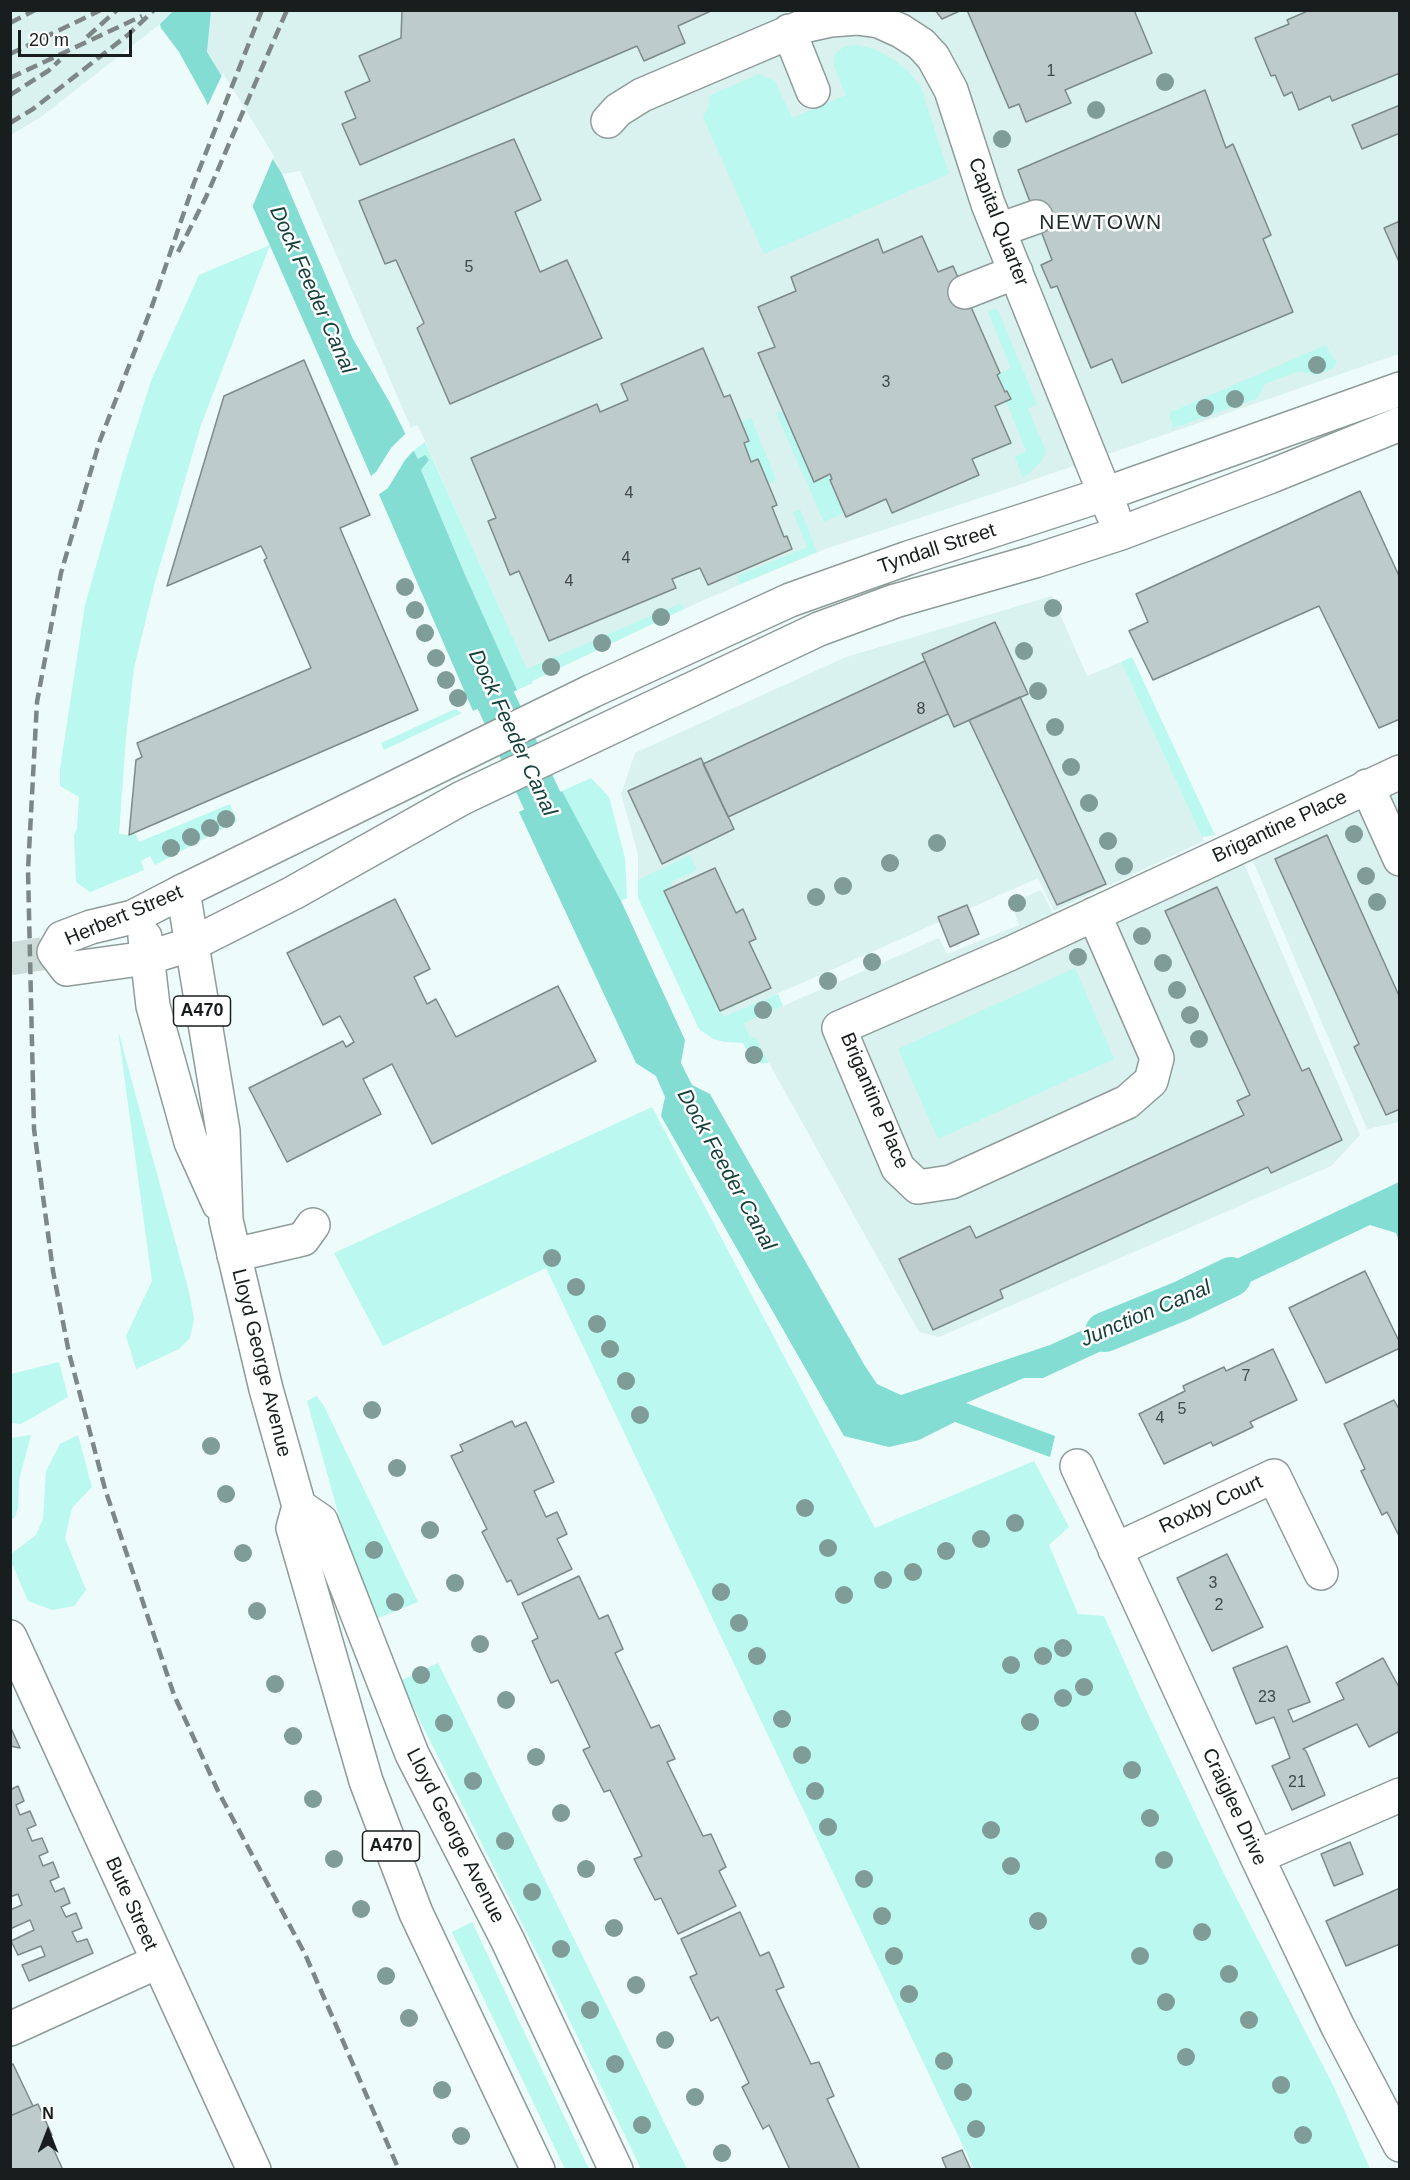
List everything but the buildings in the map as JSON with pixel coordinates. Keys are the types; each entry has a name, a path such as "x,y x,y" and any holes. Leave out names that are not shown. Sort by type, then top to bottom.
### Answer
{"street":[{"name":"Capital Quarter","path":"608,121 629,101 804,26 831,20 857,18 879,21 921,44 933,57 951,90 988,204 1121,533"},
{"path":"789,31 813,91"},
{"path":"999,230 1036,217"},
{"path":"965,292 1016,272"},
{"name":"Tyndall Street","path":"488,742 801,595 1105,494 1400,389"},
{"name":"Tyndall Street","path":"504,778 819,629 895,601 1035,561 1121,533 1400,424"},
{"name":"Herbert Street","path":"488,742 133,917 91,927 62,938 54,952 67,969 147,958 192,944 504,778"},
{"name":"Brigantine Place","path":"1094,914 1157,1058 1151,1081 1127,1102 972,1173 951,1182 918,1187 898,1168 839,1028 1009,954 1094,914 1367,786 1400,771"},
{"name":"Brigantine Place","path":"1367,786 1400,859"},
{"name":"Lloyd George Avenue","path":"183,891 223,1131 226,1220 266,1389 299,1506 293,1528 366,1781 416,1912 538,2169"},
{"name":"Lloyd George Avenue","path":"141,912 153,1006 191,1142 226,1220"},
{"path":"234,1255 303,1239 313,1225"},
{"name":"Craiglee Drive","path":"1077,1466 1257,1857 1338,2027 1400,2145"},
{"name":"Roxby Court","path":"1115,1550 1274,1476 1321,1573"},
{"name":"Lloyd George Avenue","path":"299,1506 321,1521 412,1754 507,1939 616,2169"},
{"name":"Bute Street","path":"10,1637 157,1962 254,2169"},
{"path":"1257,1857 1400,1795"},
{"path":"10,2029 157,1962"}],"shaded area":[{"path":"211,10 1399,11 1399,354 825,549 699,602 532,681 421,432 417,425 411,428 300,171 282,174 207,52"},
{"path":"10,11 173,11 160,24 41,117 11,135"},
{"path":"857,45 874,49 893,59 909,72 921,87 949,174 764,254 703,117 710,103 709,96 759,74 775,81 792,118 846,95 834,66 834,59 836,53 845,46"},
{"path":"270,245 201,425 155,582 134,668 119,834 135,833 139,842 230,804 237,821 155,865 150,856 141,861 144,870 90,892 76,882 74,835 77,828 79,797 60,786 60,769 85,605 151,381 199,275"},
{"path":"997,308 1037,404 1028,409 1046,451 1041,462 1023,478 1015,457 1026,451 1006,401 1011,399 1008,391 1005,392 997,375 1011,368 988,312"},
{"path":"1326,345 1337,362 1332,369 1315,375 1300,371 1266,383 1256,399 1173,428 1169,413"},
{"path":"783,410 814,482 830,474 844,513 824,522 776,413"},
{"path":"751,418 776,480 768,483 758,459 751,462 744,443 749,440 742,422"},
{"path":"425,442 527,669 681,603 684,609 517,690 421,470 429,460 418,459 414,450"},
{"path":"800,509 817,552 740,584 737,576 807,547 793,512"},
{"path":"1052,596 1087,676 1121,662 1204,841 1054,911 1038,878 723,1018 638,898 638,854 621,794 635,753 846,657"},
{"path":"1132,657 1215,835 1202,837 1121,662"},
{"path":"455,709 462,713 384,750 381,743"},
{"path":"1399,754 1399,1122 1367,1129 1240,830"},
{"path":"591,778 609,797 625,858 627,898 621,901 562,791"},
{"path":"1232,835 1360,1135 1331,1166 939,1337 919,1332 755,1038 750,1037 744,1023 939,938 947,954 1019,925 1011,903 1041,890 1053,913"},
{"path":"690,855 697,870 671,882 673,887 664,891 723,1017 778,994 783,1006 744,1023 750,1037 755,1037 769,1063 754,1063 743,1043 713,1039 699,1029 638,898 638,880"},
{"path":"1075,968 1114,1059 938,1139 898,1049"},
{"path":"118,1030 189,1292 194,1319 190,1338 179,1349 136,1369 126,1336 152,1281"},
{"path":"652,1107 875,1528 1034,1461 1069,1527 1049,1545 1078,1614 1104,1616 1225,1876 1334,2087 1370,2169 974,2169 546,1268 383,1346 334,1253"},
{"path":"59,1362 68,1397 21,1424 11,1423 11,1374"},
{"path":"317,1396 324,1406 418,1602 373,1620 340,1520 307,1401"},
{"path":"31,1435 19,1480 18,1508 15,1517 11,1520 11,1438"},
{"path":"78,1435 92,1487 72,1508 65,1538 86,1590 74,1606 52,1610 28,1601 11,1561 11,1554 36,1535 43,1519 46,1471 60,1444"},
{"path":"438,1663 687,2169 641,2169 543,1965 400,1681"},
{"path":"472,1922 589,2169 565,2169 452,1932"}],"water":[{"path":"173,11 211,11 207,52 282,174 353,339 390,403 418,459 425,455 429,460 421,470 517,690 473,711 205,99 179,52 161,28 160,24"},
{"path":"562,791 621,901 685,1040 681,1063 692,1085 710,1094 877,1384 901,1395 1050,1345 1151,1299 1162,1323 1043,1378 1024,1378 966,1403 1055,1436 1050,1457 955,1422 919,1440 889,1447 844,1436 661,1116 665,1097 656,1076 636,1063 519,812"},
{"path":"1399,1182 1399,1241 1396,1233 1370,1225 1187,1312 1175,1288"}],"pier":[{"path":"223,73 274,156 251,210 206,109"},
{"path":"408,431 416,448 405,460 388,488 378,495 371,476 391,448"}],"waterway":[{"name":"Dock Feeder Canal","path":"473,651 566,852"},
{"name":"Junction Canal","path":"1105,1332 1181,1301 1231,1277"}],"tunnel":[{"path":"10,959 54,952"}],"railway":[{"path":"10,23 35,10"},
{"path":"10,54 101,10"},
{"path":"87,37 117,10"},
{"path":"10,123 33,109 129,34 154,10"},
{"path":"262,10 194,183 151,309 99,443 61,573 37,702 28,870 34,1129 53,1271 69,1353 105,1489 174,1695 218,1791 305,1954 399,2170"},
{"path":"178,252 206,197 287,10"},
{"path":"10,78 142,16"},
{"path":"10,95 48,71 60,60"}],"district":[{"name":"NEWTOWN","path":"1101,223"}]}
